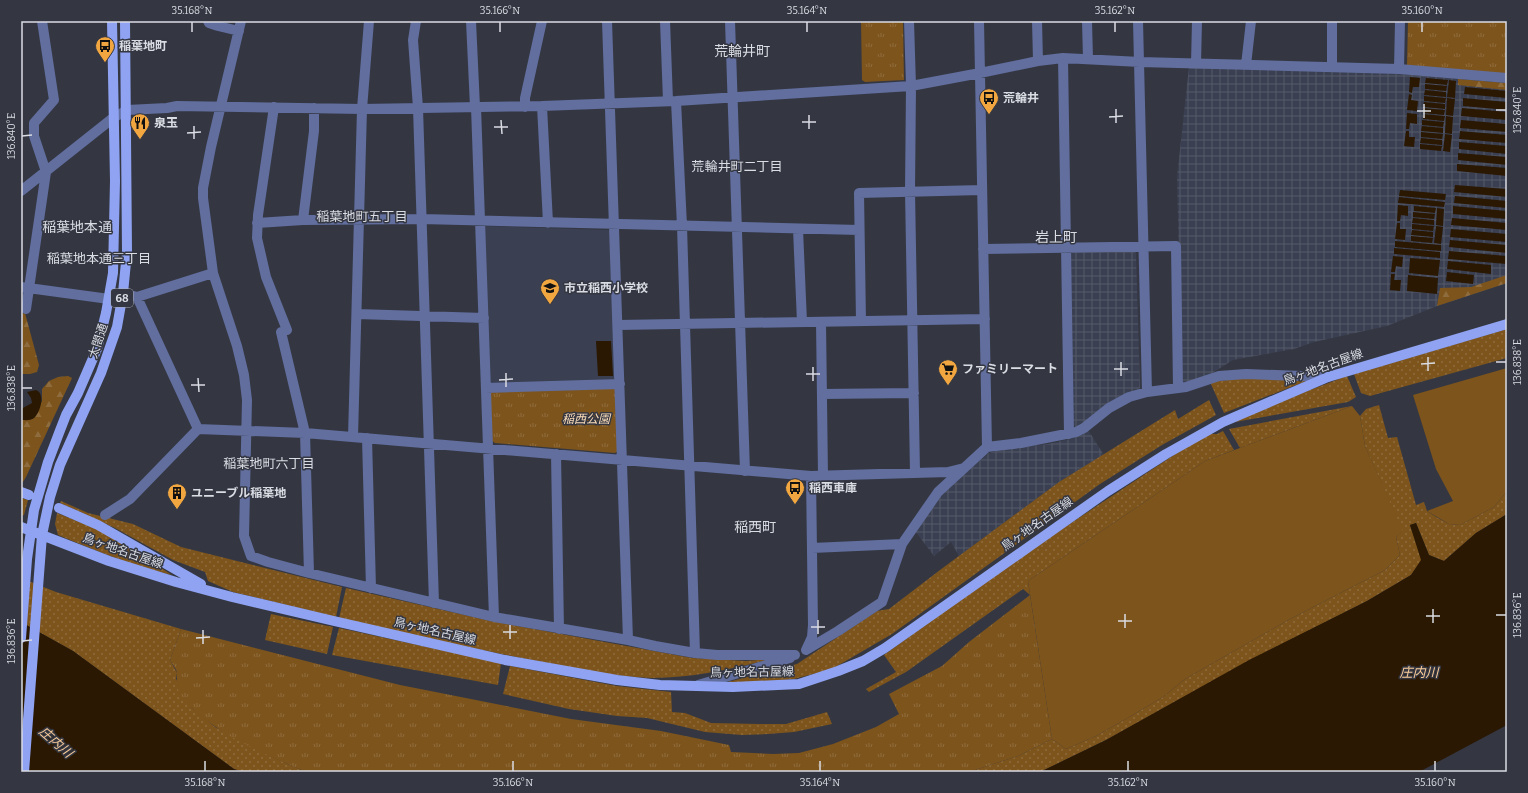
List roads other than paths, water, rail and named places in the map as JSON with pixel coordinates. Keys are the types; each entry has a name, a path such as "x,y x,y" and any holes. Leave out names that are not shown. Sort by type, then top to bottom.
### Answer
{"main road":[{"name":"太閤通","path":"21,638 27,560 26,529 34,510 48,462 66,415 92,363 103,327 113,274 115,181 112,21"},
{"name":"太閤通","path":"24,772 42,535 50,497 60,465 102,373 117,327 123,293 128,252 125,21"},
{"name":"鳥ヶ地名古屋線","path":"26,529 109,561 176,582 232,597 505,660 617,680 660,685 733,687 799,684 863,661 885,648 1108,491 1166,454 1223,422 1328,377 1507,324"},
{"path":"59,508 98,525 196,582 232,597"}],"street":[{"path":"26,309 26,288 46,172 34,136 34,123 54,100 42,21"},
{"path":"208,21 218,26 240,26 221,106 202,198 213,273 237,346 244,375 247,400 244,536 251,556 308,573 434,603 494,617 559,629 628,640 694,653 746,656 795,655"},
{"path":"353,437 362,109 369,21"},
{"path":"416,21 413,40 418,108 434,603"},
{"path":"471,21 476,107 494,617"},
{"path":"525,106 525,98 542,21"},
{"path":"607,21 611,103 628,640"},
{"path":"666,21 682,226 694,653"},
{"path":"730,21 745,470"},
{"path":"909,21 911,86 910,191 915,472"},
{"path":"979,21 987,447"},
{"path":"1037,21 1038,61"},
{"path":"1087,21 1088,58"},
{"path":"1138,21 1147,392"},
{"path":"1196,63 1197,21"},
{"path":"1246,65 1251,21"},
{"path":"1332,21 1332,67"},
{"path":"1399,69 1400,21"},
{"path":"21,191 113,118 126,110 167,108 177,106 362,109 542,106 733,98 911,86 1038,61 1063,58 1088,58 1140,62 1399,69 1507,78"},
{"path":"1063,58 1068,434"},
{"path":"542,106 548,223"},
{"path":"274,107 257,223 258,238 266,277 284,331 305,433 308,573"},
{"path":"304,220 314,131 314,108"},
{"path":"861,321 859,193 982,190"},
{"path":"257,223 304,220 422,219 859,230"},
{"path":"798,228 802,322"},
{"path":"983,249 1176,246 1178,388"},
{"path":"123,293 137,297 213,273"},
{"path":"26,288 109,299"},
{"path":"137,297 198,429"},
{"path":"357,314 484,318"},
{"path":"618,325 985,319"},
{"path":"821,322 823,476"},
{"path":"698,685 786,660 838,631 882,602 902,544 938,492 987,447 1021,443 1068,434 1084,428 1110,408 1129,397 1147,392 1186,387 1219,376 1246,374 1328,377"},
{"path":"486,388 620,384"},
{"path":"822,394 914,393"},
{"path":"105,515 130,499 198,429 305,433 429,442 688,467 811,476 948,472 964,468"},
{"path":"367,438 371,588"},
{"path":"556,454 559,629"},
{"path":"806,650 812,637 813,625 811,476"},
{"path":"812,548 902,544"}],"water":[{"path":"1410,77 1420,78 1419,87 1413,87 1412,93 1409,92"},
{"path":"1426,78 1448,80 1447,85 1425,83"},
{"path":"1449,80 1456,81 1455,98 1447,97"},
{"path":"1425,84 1447,86 1446,91 1425,89"},
{"path":"1465,87 1507,91 1507,98 1464,94"},
{"path":"1425,90 1446,92 1446,97 1424,95"},
{"path":"1409,94 1412,95 1411,100 1418,101 1417,111 1407,110"},
{"path":"1424,96 1446,98 1445,103 1424,101"},
{"path":"1447,98 1455,99 1453,116 1446,115"},
{"path":"1463,98 1507,102 1507,110 1463,106"},
{"path":"1424,102 1445,104 1445,109 1423,107"},
{"path":"1423,108 1445,110 1444,115 1423,113"},
{"path":"1462,108 1507,112 1507,120 1461,116"},
{"path":"1407,113 1417,114 1417,124 1410,123 1409,129 1406,129"},
{"path":"1423,114 1445,116 1444,121 1423,119"},
{"path":"1446,116 1453,117 1452,134 1445,133"},
{"path":"1422,120 1444,122 1443,127 1422,125"},
{"path":"1461,120 1507,124 1507,132 1460,128"},
{"path":"1422,126 1443,128 1443,133 1421,131"},
{"path":"1406,131 1409,131 1409,137 1415,137 1414,147 1404,146"},
{"path":"1460,131 1507,135 1507,143 1459,139"},
{"path":"1421,132 1443,134 1442,139 1421,137"},
{"path":"1445,134 1452,135 1450,152 1443,151"},
{"path":"1421,138 1442,140 1442,145 1420,143"},
{"path":"1459,142 1507,146 1507,154 1459,149"},
{"path":"1420,144 1442,146 1441,151 1420,149"},
{"path":"1458,153 1507,157 1507,165 1458,160"},
{"path":"1457,164 1507,168 1507,176 1457,171"},
{"path":"1455,185 1507,189 1507,197 1454,192"},
{"path":"1400,190 1446,194 1445,200 1399,196"},
{"path":"1455,196 1507,201 1507,208 1454,203"},
{"path":"1399,197 1445,202 1444,207 1398,203"},
{"path":"1398,205 1408,206 1408,216 1401,215 1400,221 1397,221"},
{"path":"1414,206 1436,208 1435,213 1414,211"},
{"path":"1453,206 1507,211 1507,219 1453,214"},
{"path":"1437,208 1444,209 1443,226 1436,225"},
{"path":"1413,212 1435,214 1434,219 1413,217"},
{"path":"1413,218 1434,220 1434,225 1412,223"},
{"path":"1452,218 1507,223 1507,230 1451,225"},
{"path":"1397,223 1400,223 1400,229 1406,229 1405,240 1395,239"},
{"path":"1412,224 1434,226 1433,231 1412,229"},
{"path":"1436,226 1443,227 1441,244 1434,243"},
{"path":"1451,229 1507,234 1507,242 1450,237"},
{"path":"1412,230 1433,232 1433,237 1411,235"},
{"path":"1411,236 1433,238 1432,243 1411,241"},
{"path":"1450,240 1507,245 1507,253 1449,247"},
{"path":"1395,241 1441,245 1441,251 1395,247"},
{"path":"1394,248 1440,252 1440,258 1394,254"},
{"path":"1449,251 1507,256 1507,264 1448,259"},
{"path":"1393,256 1403,257 1402,267 1396,266 1395,272 1391,272"},
{"path":"1410,258 1440,260 1438,276 1409,273"},
{"path":"1448,261 1491,265 1491,274 1447,269"},
{"path":"1447,272 1474,275 1473,284 1446,281"},
{"path":"1391,274 1395,274 1394,280 1401,280 1400,291 1390,290"},
{"path":"1408,275 1438,278 1437,294 1407,291"},
{"path":"596,341 611,341 613,376 598,376"},
{"path":"36,390 41,395 41,404 36,416 32,419 21,420 21,409 32,403 27,392"},
{"name":"庄内川","path":"1507,514 1507,725 1419,772 1040,772 1106,740 1249,660 1367,601 1411,575 1421,560 1410,525 1416,523 1429,555 1444,561 1476,533"},
{"name":"庄内川","path":"21,622 73,651 234,769 243,772 21,772"}],"place":[{"name":"稲葉地町","path":"105,63"},
{"name":"荒輪井","path":"989,115"},
{"name":"泉玉","path":"140,140"},
{"name":"市立稲西小学校","path":"550,305"},
{"name":"ファミリーマート","path":"948,386"},
{"name":"稲西車庫","path":"795,505"},
{"name":"ユニーブル稲葉地","path":"177,510"}],"district":[{"name":"荒輪井町","path":"742,51"},
{"name":"荒輪井町二丁目","path":"737,166"},
{"name":"稲葉地町五丁目","path":"362,216"},
{"name":"稲葉地本通","path":"77,227"},
{"name":"岩上町","path":"1056,237"},
{"name":"稲葉地本通三丁目","path":"99,258"},
{"name":"稲葉地町六丁目","path":"269,463"},
{"name":"稲西町","path":"755,527"}],"park label":[{"name":"稲西公園","path":"586,419"}]}
